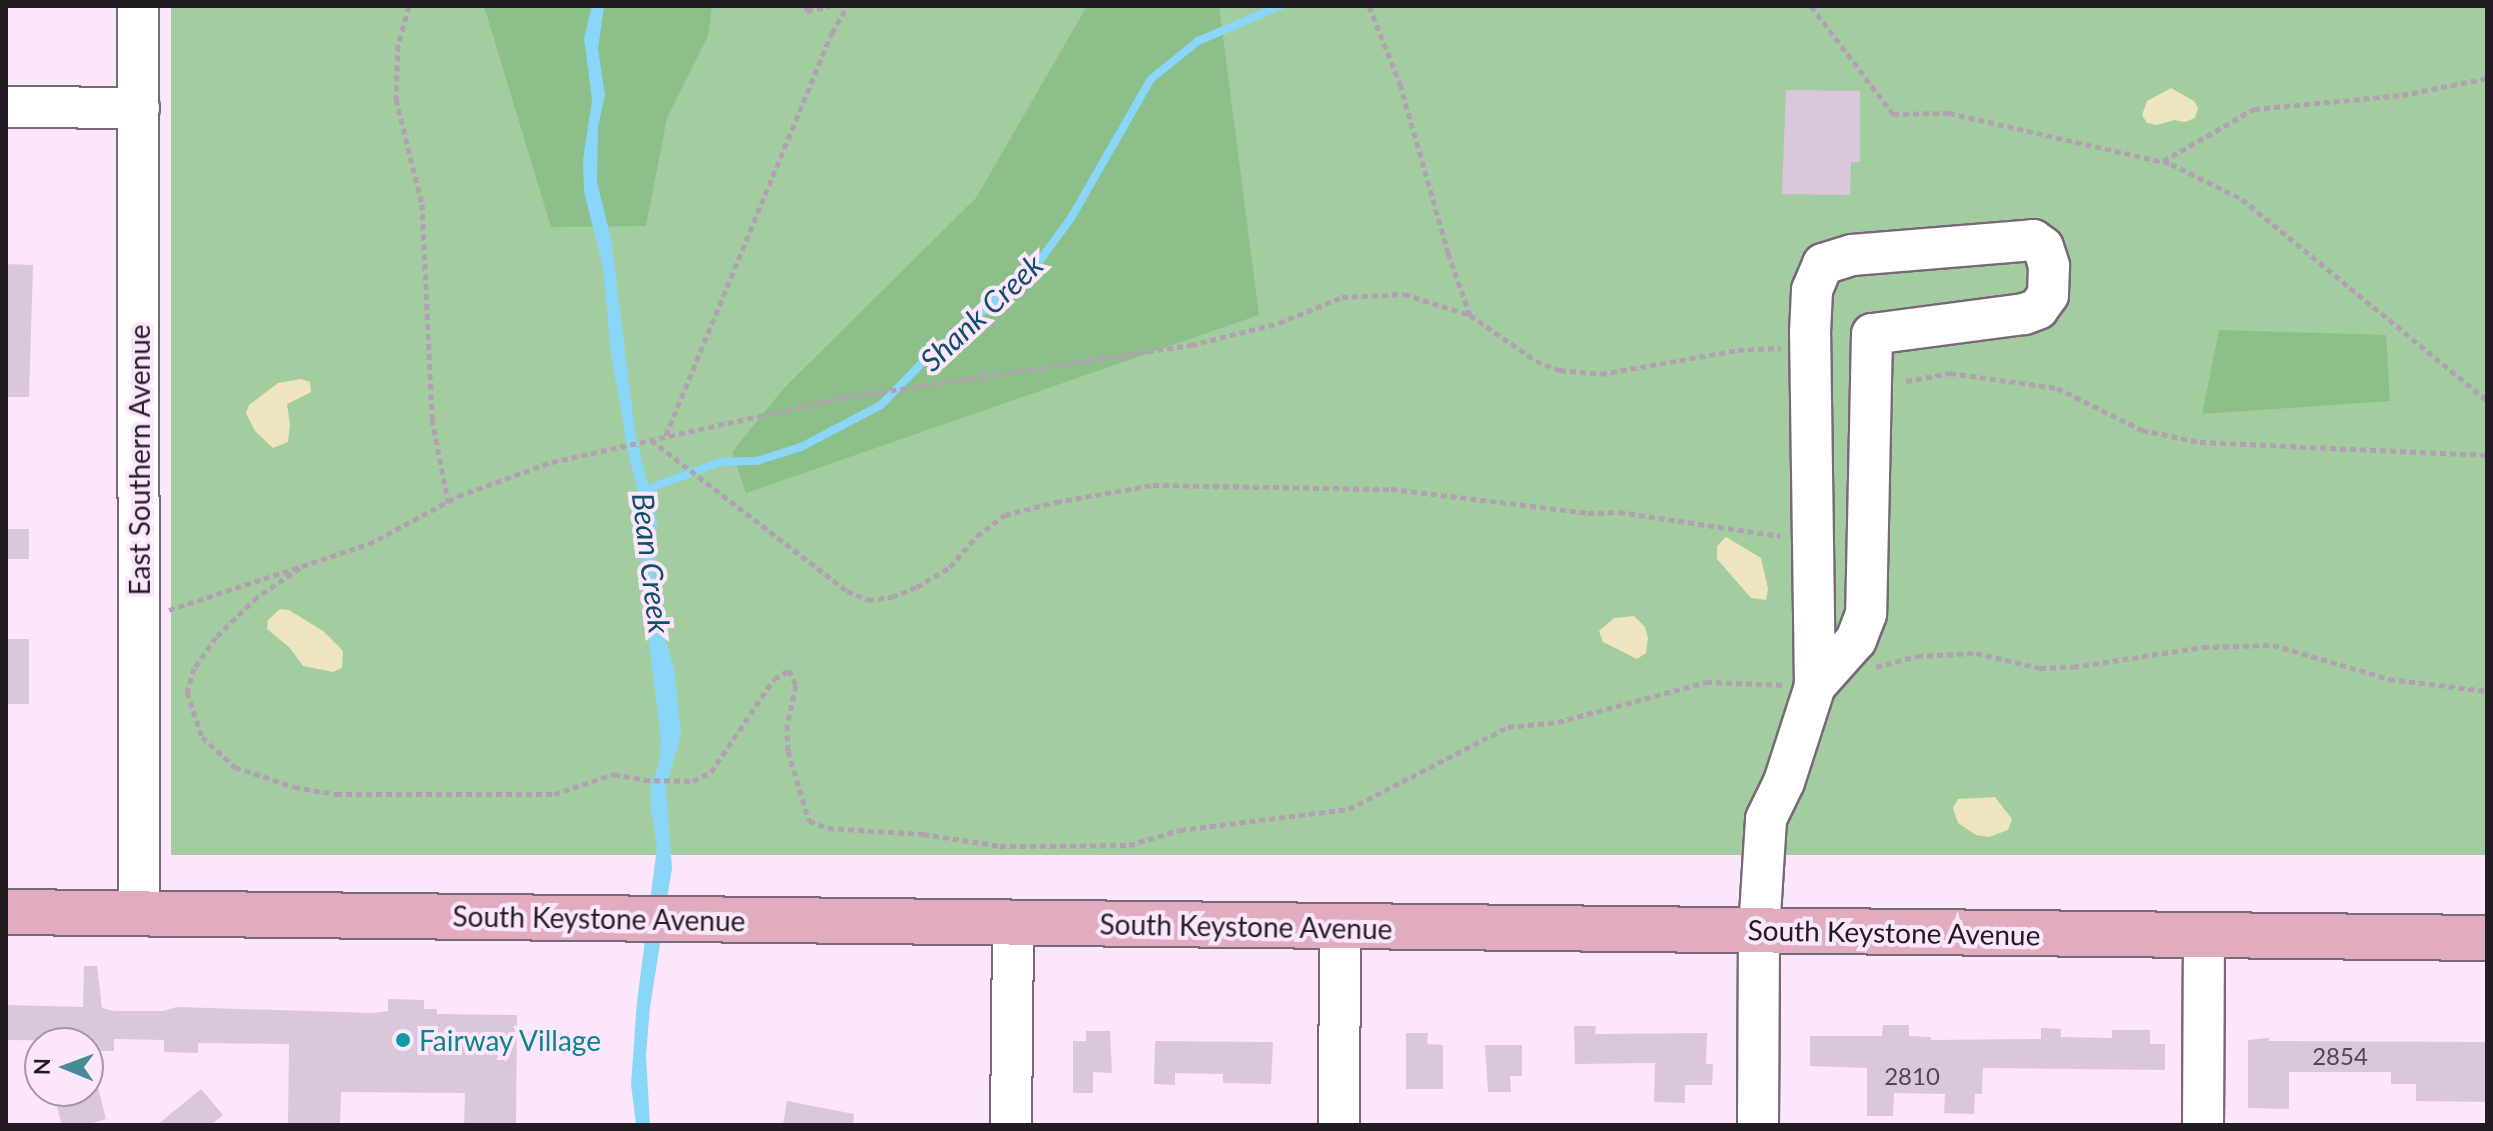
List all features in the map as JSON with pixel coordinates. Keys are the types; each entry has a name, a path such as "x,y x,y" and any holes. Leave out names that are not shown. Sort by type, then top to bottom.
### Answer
{"main road":[{"name":"South Keystone Avenue","path":"6,912 2487,938"}],"street":[{"name":"East Southern Avenue","path":"138,6 139,913"},
{"path":"6,107 139,108"},
{"path":"1758,1125 1759,931 1766,819 1784,782 1802,686 1796,340 1812,290 1823,264 1852,255 2009,240 2033,240 2043,247 2049,266 2048,295 2038,309 2024,314 1872,334 1796,340"},
{"path":"1802,686 1856,640 1866,614 1872,334"},
{"path":"1011,1125 1013,923"},
{"path":"1339,1125 1340,927"},
{"path":"2203,1125 2204,936"}],"path":[{"path":"409,6 409,16 398,45 396,99 422,204 432,419 448,502"},
{"path":"806,6 807,11 830,6"},
{"path":"666,436 832,33 847,6"},
{"path":"1369,6 1400,84 1448,253 1470,315"},
{"path":"1811,6 1893,114 1949,113 2162,162 2242,199 2487,400"},
{"path":"2162,162 2254,109 2402,95 2487,78"},
{"path":"159,613 369,544 448,502 552,462 871,394 1191,345 1279,323 1342,297 1404,294 1470,315 1536,361 1560,370 1601,374 1796,340"},
{"path":"1906,381 1950,373 2057,388 2142,430 2200,442 2487,455"},
{"path":"650,440 847,591 868,600 892,597 917,587 950,567 977,536 1005,515 1056,502 1153,485 1391,489 1588,513 1619,512 1752,535 1782,536"},
{"path":"300,568 257,597 216,637 194,668 187,692 202,737 235,767 294,787 336,794 554,794 614,774 644,780 693,781 711,772 774,679 789,670 796,685 787,725 788,751 809,821 828,828 923,834 1000,846 1129,845 1180,830 1349,809 1508,727 1558,722 1706,682 1802,686"},
{"path":"1876,667 1917,656 1976,653 2040,668 2073,667 2203,647 2273,645 2389,679 2487,691"}],"green space":[{"path":"171,6 2487,6 2487,855 171,855"},
{"path":"484,6 712,6 708,36 667,118 646,226 551,227"},
{"path":"1087,6 1219,6 1259,315 746,493 732,452 784,388 976,198"},
{"path":"2219,330 2386,335 2390,401 2202,414"}],"sand":[{"path":"2171,88 2194,101 2198,108 2195,118 2157,125 2147,123 2142,115 2147,101"},
{"path":"301,379 310,382 311,392 287,404 290,424 288,442 273,448 255,431 246,413 249,405 278,383"},
{"path":"1726,537 1761,558 1768,589 1766,600 1751,598 1717,559 1717,546"},
{"path":"280,609 289,610 323,631 343,651 342,668 333,672 303,666 290,648 267,629 268,620"},
{"path":"1634,616 1645,627 1648,638 1646,653 1637,659 1603,642 1599,631 1614,618"},
{"path":"1995,797 2012,819 2008,830 1989,837 1976,835 1958,823 1953,808 1958,799"}],"water":[{"name":"Bean Creek","path":"592,6 604,6 598,49 605,95 598,127 597,182 611,239 635,432 657,523 654,582 662,629 674,668 681,734 666,788 672,868 650,1007 646,1055 650,1125 636,1125 631,1084 637,1002 657,847 650,803 651,786 659,763 661,738 643,596 641,502 630,462 611,355 603,267 584,192 583,160 592,100 584,38"}],"building":[{"path":"1786,90 1860,91 1860,162 1851,162 1850,195 1782,194"},
{"path":"6,264 33,265 29,397 6,397"},
{"path":"6,529 29,529 29,559 6,559"},
{"path":"6,639 29,639 29,704 6,704"},
{"name":"Fairway Village","path":"84,966 97,966 102,1008 114,1011 163,1011 177,1007 374,1013 388,1011 388,999 424,1000 424,1009 437,1009 437,1014 517,1015 516,1125 464,1125 465,1093 341,1092 340,1125 288,1125 289,1044 198,1043 198,1053 164,1052 164,1040 114,1039 114,1051 104,1051 104,1027 24,1027 24,1040 6,1040 6,1005 83,1007"},
{"path":"1883,1025 1909,1025 1909,1036 1931,1037 1931,1040 2041,1039 2041,1028 2061,1029 2061,1037 2112,1038 2112,1030 2150,1030 2150,1044 2165,1044 2165,1070 1983,1068 1982,1094 1975,1094 1974,1114 1944,1113 1945,1094 1894,1093 1893,1116 1867,1116 1867,1068 1810,1066 1810,1036 1882,1036"},
{"path":"1574,1026 1596,1026 1595,1034 1707,1033 1706,1064 1713,1064 1712,1085 1685,1085 1685,1103 1654,1102 1655,1063 1575,1064"},
{"path":"1086,1031 1110,1031 1112,1073 1093,1072 1093,1093 1073,1093 1073,1041 1086,1041"},
{"path":"1406,1033 1428,1033 1427,1044 1443,1045 1443,1089 1406,1089"},
{"path":"2269,1038 2269,1041 2487,1042 2487,1102 2416,1101 2416,1084 2391,1084 2391,1072 2289,1072 2289,1109 2248,1108 2248,1040"},
{"path":"1155,1041 1273,1042 1271,1084 1223,1083 1223,1074 1175,1073 1175,1085 1154,1084"},
{"path":"1485,1045 1522,1045 1522,1076 1510,1076 1511,1092 1488,1092"},
{"path":"201,1089 223,1115 211,1125 157,1125"},
{"path":"787,1101 854,1114 853,1125 783,1125"},
{"path":"57,1107 103,1107 106,1119 86,1125 62,1125"}],"waterway":[{"name":"Shank Creek","path":"642,491 720,462 757,461 801,447 881,405 924,361 1035,267 1071,218 1151,79 1198,41 1280,6"}],"place":[{"name":"Fairway Village","path":"403,1040"}]}
